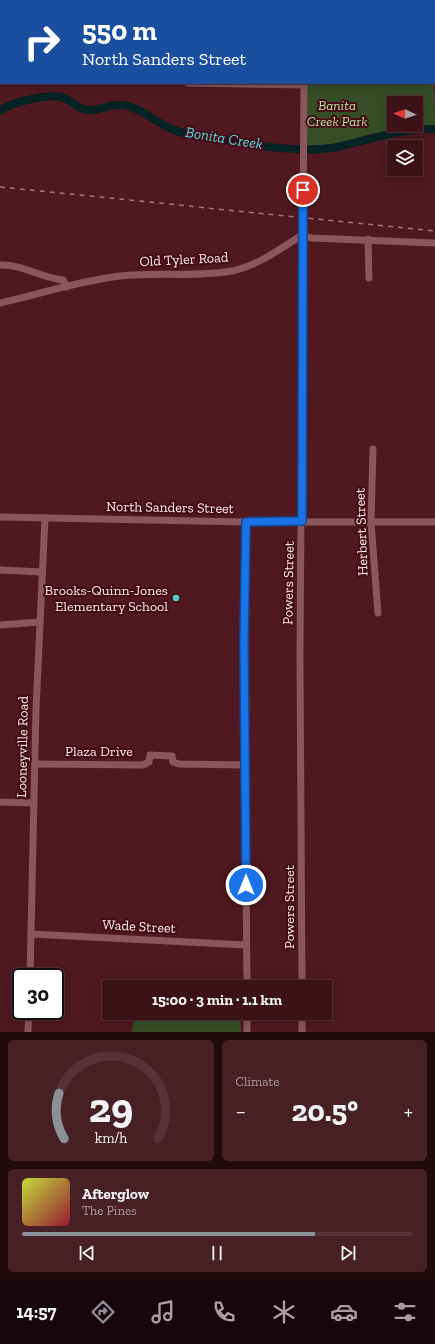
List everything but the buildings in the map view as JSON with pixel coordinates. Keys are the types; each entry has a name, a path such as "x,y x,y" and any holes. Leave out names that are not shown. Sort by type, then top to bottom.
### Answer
{"street":[{"name":"Powers Street","path":"302,980 300,657 304,84"},
{"path":"302,235 311,238 368,239 435,243"},
{"name":"Old Tyler Road","path":"0,303 111,277 137,274 213,273 232,271 255,263 302,235"},
{"path":"368,239 369,278"},
{"path":"0,265 10,265 45,277 63,280 67,287"},
{"name":"Herbert Street","path":"373,449 371,522 378,613"},
{"name":"North Sanders Street","path":"0,517 246,522 435,522"},
{"name":"Looneyville Road","path":"30,968 35,764 45,518"},
{"path":"246,522 245,765 247,980"},
{"path":"0,570 42,572"},
{"path":"0,625 40,622"},
{"name":"Plaza Drive","path":"35,764 143,764 148,762 150,756 172,756 173,762 178,764 245,765"},
{"path":"0,802 34,803"},
{"name":"Wade Street","path":"31,934 246,945"},
{"path":"28,1032 29,1020"},
{"path":"247,1020 247,1032"},
{"path":"302,1020 302,1032"}],"green space":[{"name":"Banita Creek Park","path":"307,84 434,84 435,128 423,128 423,96 387,96 387,132 400,132 369,134 337,145 306,145"},
{"path":"134,1020 240,1020 241,1032 132,1032"}],"waterway":[{"name":"Bonita Creek","path":"0,111 20,102 55,96 65,98 81,108 90,110 115,105 131,107 173,130 189,134 261,146 308,150 337,147 410,130 435,129"}],"railway":[{"path":"0,187 435,231"}],"place":[{"name":"Brooks-Quinn-Jones Elementary School","path":"176,598"}],"route":[{"path":"246,885 244,642 246,522 302,521 303,190"}]}
